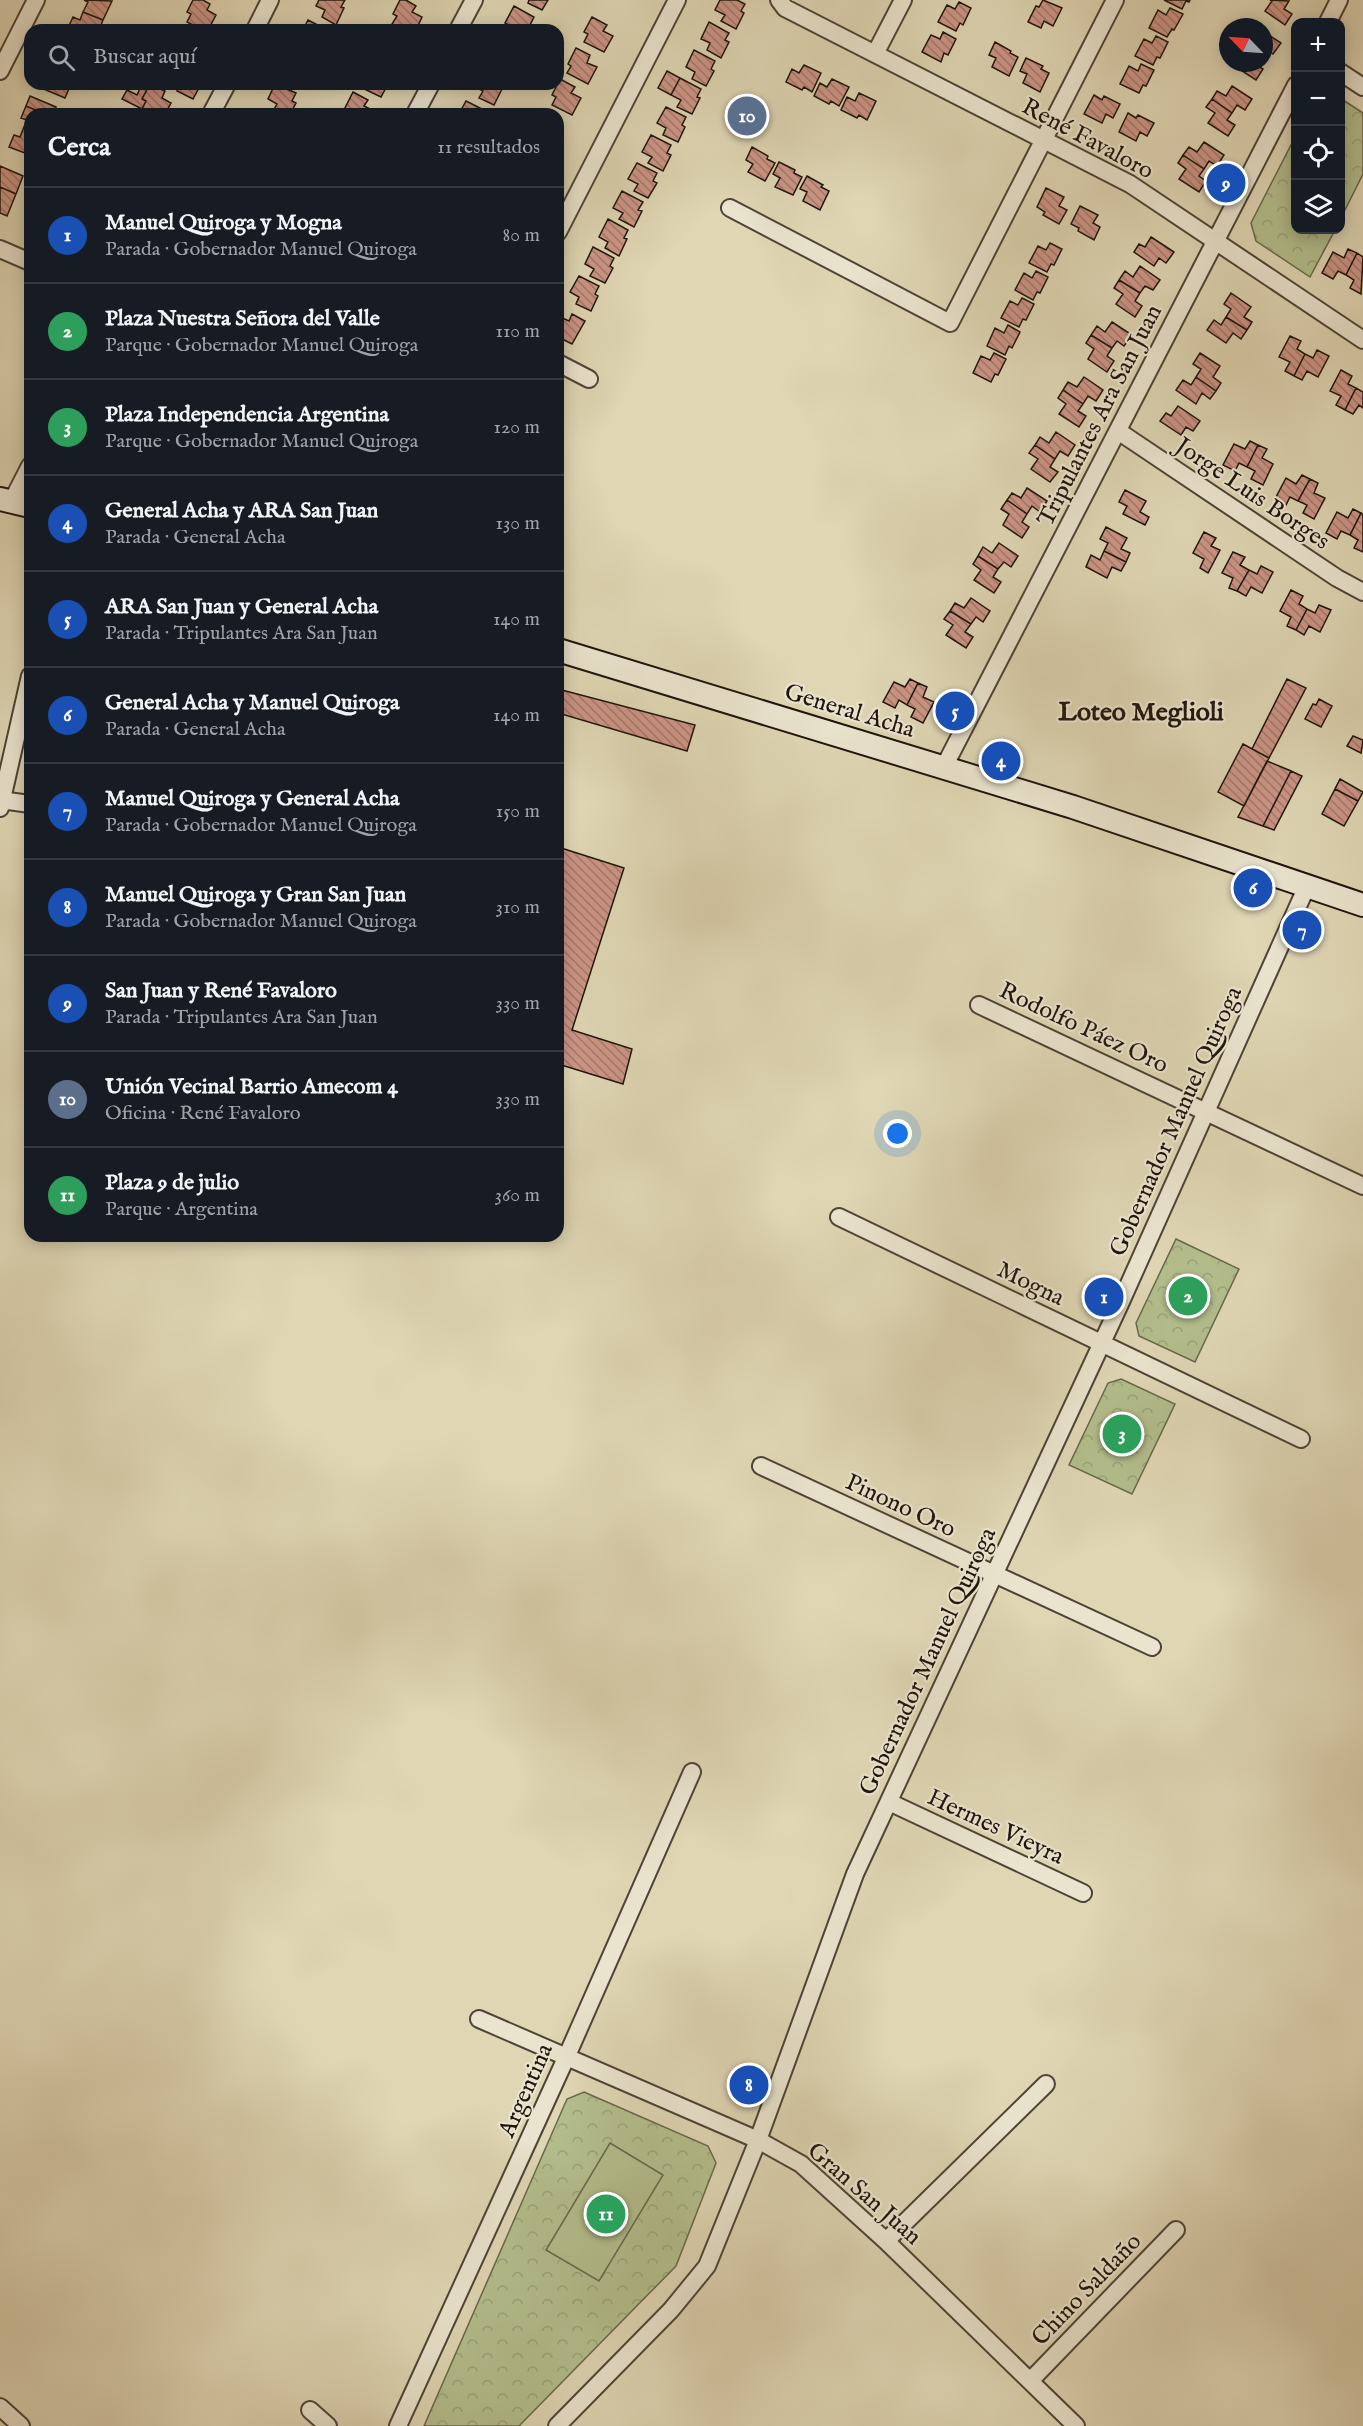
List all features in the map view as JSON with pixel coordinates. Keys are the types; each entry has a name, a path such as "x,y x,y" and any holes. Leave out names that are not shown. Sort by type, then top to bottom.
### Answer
{"main road":[{"name":"General Acha","path":"564,652 1073,807 1363,905"}],"street":[{"path":"0,71 36,0"},
{"path":"258,24 270,0"},
{"path":"461,24 474,0"},
{"path":"564,220 677,0"},
{"name":"René Favaloro","path":"779,0 785,8 1130,184 1363,340"},
{"path":"875,54 903,0"},
{"path":"730,208 950,323 1115,0"},
{"path":"1330,18 1340,0"},
{"path":"1345,75 1363,87"},
{"path":"215,108 224,90"},
{"path":"418,108 428,90"},
{"name":"Tripulantes Ara San Juan","path":"944,767 1291,95"},
{"path":"0,249 24,259"},
{"path":"564,366 589,379"},
{"name":"Jorge Luis Borges","path":"1118,432 1337,578 1363,592"},
{"path":"14,502 24,480"},
{"path":"24,701 0,803 24,804"},
{"name":"Gobernador Manuel Quiroga","path":"557,2426 671,2310 707,2265 758,2140 855,1874 1101,1344 1307,886"},
{"name":"Rodolfo Páez Oro","path":"979,1005 1363,1186"},
{"name":"Mogna","path":"839,1217 1301,1439"},
{"name":"Pinono Oro","path":"761,1466 1152,1647"},
{"name":"Argentina","path":"399,2426 566,2058 692,1772"},
{"name":"Hermes Vieyra","path":"889,1802 1083,1893"},
{"name":"Gran San Juan","path":"479,2019 758,2140 801,2164 886,2241 1076,2426"},
{"path":"886,2241 1046,2084"},
{"name":"Chino Saldaño","path":"1030,2381 1176,2230"},
{"path":"0,2407 21,2426"},
{"path":"310,2410 328,2426"}],"green space":[{"path":"1345,101 1363,113 1363,174 1345,210"},
{"path":"1291,145 1291,234 1333,234 1310,277 1256,241 1251,223"},
{"path":"1176,1239 1239,1269 1195,1362 1139,1336 1136,1323"},
{"path":"1121,1379 1175,1404 1132,1494 1069,1465 1108,1383"},
{"path":"584,2092 708,2146 716,2163 676,2266 519,2426 424,2426 567,2099"},
{"path":"610,2143 663,2175 599,2281 546,2250"}],"building":[{"path":"84,0 112,1 103,20 83,12 88,2"},
{"path":"193,0 203,0 210,4 207,10 216,15 211,24 191,24 187,22 191,14 187,12"},
{"path":"319,0 345,0 336,24 322,17 325,10 316,6"},
{"path":"400,0 406,0 416,6 412,12 422,17 419,24 392,24 397,16 393,14"},
{"path":"529,0 548,0 542,10 528,3"},
{"path":"720,0 737,0 745,4 741,11 744,13 736,29 721,21 725,15 715,10"},
{"path":"1043,0 1062,8 1053,26 1044,21 1041,28 1028,22 1036,6 1039,7"},
{"path":"1164,0 1190,0 1186,1 1182,9"},
{"path":"1270,0 1289,1 1284,9 1292,14 1285,25 1265,11 1272,1"},
{"path":"959,2 971,8 963,25 960,23 956,31 938,22 947,5 955,9"},
{"path":"514,6 534,17 530,24 505,23"},
{"path":"1170,8 1183,14 1167,37 1149,28 1158,10 1166,15"},
{"path":"83,12 103,20 101,24 70,24 73,17 80,20"},
{"path":"592,17 607,25 603,31 613,36 604,52 584,42 588,34 584,32"},
{"path":"709,22 729,33 725,40 729,42 721,58 707,50 710,43 701,39"},
{"path":"943,32 956,39 948,55 944,53 941,62 922,52 931,35 940,39"},
{"path":"1156,36 1168,42 1160,58 1157,57 1153,65 1135,56 1144,39 1152,43"},
{"path":"1273,38 1281,43 1273,54"},
{"path":"995,42 1018,57 1009,76 992,67 996,58 989,55"},
{"path":"576,48 590,55 587,63 597,67 588,84 567,73 571,66 568,64"},
{"path":"694,50 715,61 711,69 714,71 706,86 692,79 695,72 686,67"},
{"path":"1026,58 1043,66 1041,69 1049,73 1040,92 1023,83 1027,74 1020,71"},
{"path":"1141,64 1154,70 1146,86 1143,85 1139,93 1120,84 1129,66 1138,71"},
{"path":"804,65 821,73 812,92 786,82 792,69 799,73"},
{"path":"667,71 680,78 671,95 658,88"},
{"path":"1244,72 1261,72 1256,80"},
{"path":"680,78 701,89 697,97 700,98 692,114 677,107 681,100 671,95"},
{"path":"832,79 849,87 839,106 831,101 829,104 814,96 820,83 827,87"},
{"path":"564,81 575,87 571,93 581,98 572,115 564,111 564,108 552,105 556,97 552,95 554,90 564,90"},
{"path":"1232,86 1252,99 1245,110 1237,105 1232,113 1212,99 1217,91 1226,96"},
{"path":"46,90 68,90 65,98"},
{"path":"127,90 137,95 139,90 147,90 142,99 146,101 142,108 122,99"},
{"path":"147,90 163,90 165,91 162,98 171,103 168,108 142,108 146,101 142,99"},
{"path":"177,90 198,90 193,99"},
{"path":"272,90 289,90 296,93 292,101 296,103 293,108 275,108 277,104 268,99"},
{"path":"366,90 385,90 381,97"},
{"path":"481,90 502,90 494,105 479,98 483,91"},
{"path":"353,92 368,100 364,106 368,108 345,108"},
{"path":"859,93 876,101 867,120 841,110 847,97 855,101"},
{"path":"1094,95 1102,100 1104,96 1120,104 1113,118 1106,114 1102,123 1084,114"},
{"path":"30,96 56,107 31,108 26,106"},
{"path":"1212,99 1232,113 1227,120 1235,125 1228,136 1208,123 1215,113 1206,107"},
{"path":"466,101 480,108 462,108"},
{"path":"666,107 686,117 682,125 685,127 678,142 663,135 666,128 657,123"},
{"path":"1128,113 1154,123 1147,136 1140,132 1136,141 1119,132"},
{"path":"24,127 24,153 9,147 14,135 20,137"},
{"path":"651,135 671,145 667,153 671,155 663,171 648,163 652,157 642,152"},
{"path":"1204,142 1224,155 1217,166 1209,161 1204,169 1183,155 1189,147 1197,152"},
{"path":"752,147 775,163 765,181 748,172 753,164 746,160"},
{"path":"1183,155 1204,169 1199,176 1206,181 1199,192 1179,179 1186,169 1178,163"},
{"path":"779,162 795,170 794,173 802,177 793,195 775,187 780,178 773,174"},
{"path":"637,163 657,173 653,181 657,183 648,198 634,191 638,184 628,179"},
{"path":"0,166 23,176 16,194 0,187"},
{"path":"807,176 829,191 820,210 803,201 807,192 800,189"},
{"path":"0,187 16,194 7,216 0,213"},
{"path":"1046,188 1064,197 1059,206 1067,210 1059,224 1043,215 1045,212 1037,207"},
{"path":"622,191 643,202 638,210 642,211 634,227 619,219 623,213 613,208"},
{"path":"1080,206 1098,215 1093,223 1100,227 1094,240 1071,224"},
{"path":"608,219 628,230 624,238 627,239 619,256 605,248 608,242 599,237"},
{"path":"1151,237 1174,252 1166,263 1159,258 1154,266 1134,252 1139,244 1145,247"},
{"path":"1050,243 1062,249 1054,265 1051,264 1047,272 1029,263 1038,246 1046,250"},
{"path":"593,247 614,258 610,266 613,268 605,283 590,276 594,269 585,264"},
{"path":"1348,249 1357,253 1346,275 1338,271 1333,279 1322,273 1333,252 1344,258"},
{"path":"1357,253 1363,257 1361,294 1350,288 1354,280 1346,275"},
{"path":"1140,266 1160,280 1153,290 1145,286 1140,293 1119,280 1125,271 1133,277"},
{"path":"1036,271 1048,277 1040,293 1037,292 1033,300 1015,290 1024,273 1032,278"},
{"path":"579,276 599,286 595,294 598,296 591,311 576,304 579,297 570,292"},
{"path":"1119,280 1140,293 1135,301 1142,306 1135,317 1116,304 1123,294 1114,288"},
{"path":"1231,293 1251,307 1244,317 1252,322 1247,330 1226,317 1231,309 1224,304"},
{"path":"1022,298 1034,304 1026,320 1023,319 1019,327 1001,318 1010,301 1018,305"},
{"path":"572,314 585,321 572,344 564,340 564,319 569,321"},
{"path":"1226,317 1247,330 1241,339 1233,333 1226,343 1207,330 1214,320 1221,325"},
{"path":"1112,322 1132,335 1124,346 1117,341 1112,348 1091,335 1097,326 1105,332"},
{"path":"1008,325 1020,332 1012,348 1009,346 1005,355 987,346 995,328 1004,333"},
{"path":"1091,335 1112,348 1107,356 1114,361 1107,372 1088,359 1094,349 1086,343"},
{"path":"1290,336 1301,341 1297,349 1305,354 1294,376 1285,371 1290,362 1279,357"},
{"path":"1317,350 1329,356 1318,377 1307,371 1302,380 1294,376 1305,354 1313,358"},
{"path":"994,353 1006,359 998,375 995,374 991,382 973,373 981,356 990,360"},
{"path":"1200,353 1220,366 1213,377 1221,383 1216,391 1196,377 1201,369 1193,364"},
{"path":"1341,370 1352,376 1348,384 1356,388 1345,410 1336,405 1341,396 1330,391"},
{"path":"1084,377 1103,390 1096,401 1088,396 1083,404 1063,390 1068,382 1077,387"},
{"path":"1196,377 1216,391 1210,399 1202,393 1196,404 1176,390 1183,380 1191,385"},
{"path":"1356,388 1363,392 1363,408 1359,405 1353,414 1345,410"},
{"path":"1063,390 1083,404 1078,411 1086,416 1079,427 1059,414 1066,404 1058,398"},
{"path":"1178,406 1200,421 1193,431 1186,427 1181,435 1160,421 1166,413 1171,416"},
{"path":"1056,432 1075,445 1068,456 1060,451 1055,459 1035,445 1040,437 1049,443"},
{"path":"1250,441 1258,445 1247,467 1239,463 1235,471 1223,465 1234,444 1245,449"},
{"path":"1035,445 1055,459 1050,467 1058,472 1050,482 1031,469 1038,459 1029,453"},
{"path":"1258,445 1267,449 1262,458 1273,464 1263,485 1251,479 1255,471 1247,467"},
{"path":"1302,475 1310,479 1298,501 1290,497 1286,505 1275,499 1286,478 1296,484"},
{"path":"1310,479 1318,483 1314,493 1325,498 1314,519 1303,513 1307,505 1298,501"},
{"path":"1027,488 1047,501 1040,512 1032,506 1027,514 1007,500 1012,493 1021,498"},
{"path":"1125,490 1146,501 1140,512 1149,517 1145,525 1123,514 1127,506 1119,502"},
{"path":"1007,500 1027,514 1022,522 1029,527 1022,538 1003,525 1009,514 1001,509"},
{"path":"1353,509 1361,513 1350,535 1341,531 1337,539 1326,533 1337,512 1348,518"},
{"path":"1361,513 1363,514 1363,552 1354,548 1358,540 1350,535"},
{"path":"1106,527 1127,538 1121,549 1130,553 1126,562 1104,551 1108,543 1100,539"},
{"path":"1204,532 1216,538 1211,546 1220,550 1208,573 1200,568 1204,559 1193,553"},
{"path":"999,543 1018,556 1011,567 1004,562 998,569 978,556 983,547 992,553"},
{"path":"1104,551 1126,562 1121,571 1112,567 1107,578 1086,567 1091,555 1100,560"},
{"path":"1233,552 1245,557 1240,565 1249,570 1237,591 1229,588 1233,578 1222,573"},
{"path":"978,556 998,569 993,577 1001,582 994,593 974,580 981,570 973,564"},
{"path":"1261,566 1273,572 1262,593 1251,587 1246,596 1237,591 1249,570 1257,574"},
{"path":"1291,590 1303,596 1299,604 1307,609 1296,630 1287,626 1291,617 1280,611"},
{"path":"971,598 990,611 983,622 976,617 971,624 950,611 955,603 964,608"},
{"path":"1319,605 1331,610 1320,632 1309,626 1304,635 1296,630 1307,609 1315,613"},
{"path":"950,611 971,624 965,632 973,637 966,648 946,635 953,625 944,619"},
{"path":"910,679 918,683 907,705 899,700 895,708 883,702 894,682 905,687"},
{"path":"1287,679 1306,688 1269,758 1252,749"},
{"path":"918,683 927,687 923,697 934,702 923,723 911,717 915,709 907,705"},
{"path":"564,691 695,725 687,751 564,715"},
{"path":"1319,699 1332,706 1321,727 1305,719 1313,704 1316,705"},
{"path":"1353,736 1363,740 1361,753 1347,746"},
{"path":"1243,744 1269,758 1244,806 1218,792"},
{"path":"1267,761 1291,771 1263,826 1238,817"},
{"path":"1291,771 1302,776 1274,830 1263,826"},
{"path":"1340,779 1363,792 1358,801 1335,789"},
{"path":"1335,789 1358,801 1344,826 1322,814"},
{"path":"564,849 624,868 572,1030 632,1049 623,1084 564,1066"}],"place":[{"name":"Unión Vecinal Barrio Amecom 4","path":"747,116"},
{"name":"San Juan y René Favaloro","path":"1226,183"},
{"name":"ARA San Juan y General Acha","path":"955,711"},
{"name":"General Acha y ARA San Juan","path":"1001,761"},
{"name":"General Acha y Manuel Quiroga","path":"1253,888"},
{"name":"Manuel Quiroga y General Acha","path":"1302,930"},
{"name":"Plaza Nuestra Señora del Valle","path":"1188,1296"},
{"name":"Manuel Quiroga y Mogna","path":"1104,1297"},
{"name":"Plaza Independencia Argentina","path":"1122,1434"},
{"name":"Manuel Quiroga y Gran San Juan","path":"749,2085"},
{"name":"Plaza 9 de julio","path":"606,2214"}],"district":[{"name":"Loteo Meglioli","path":"1141,711"}]}
